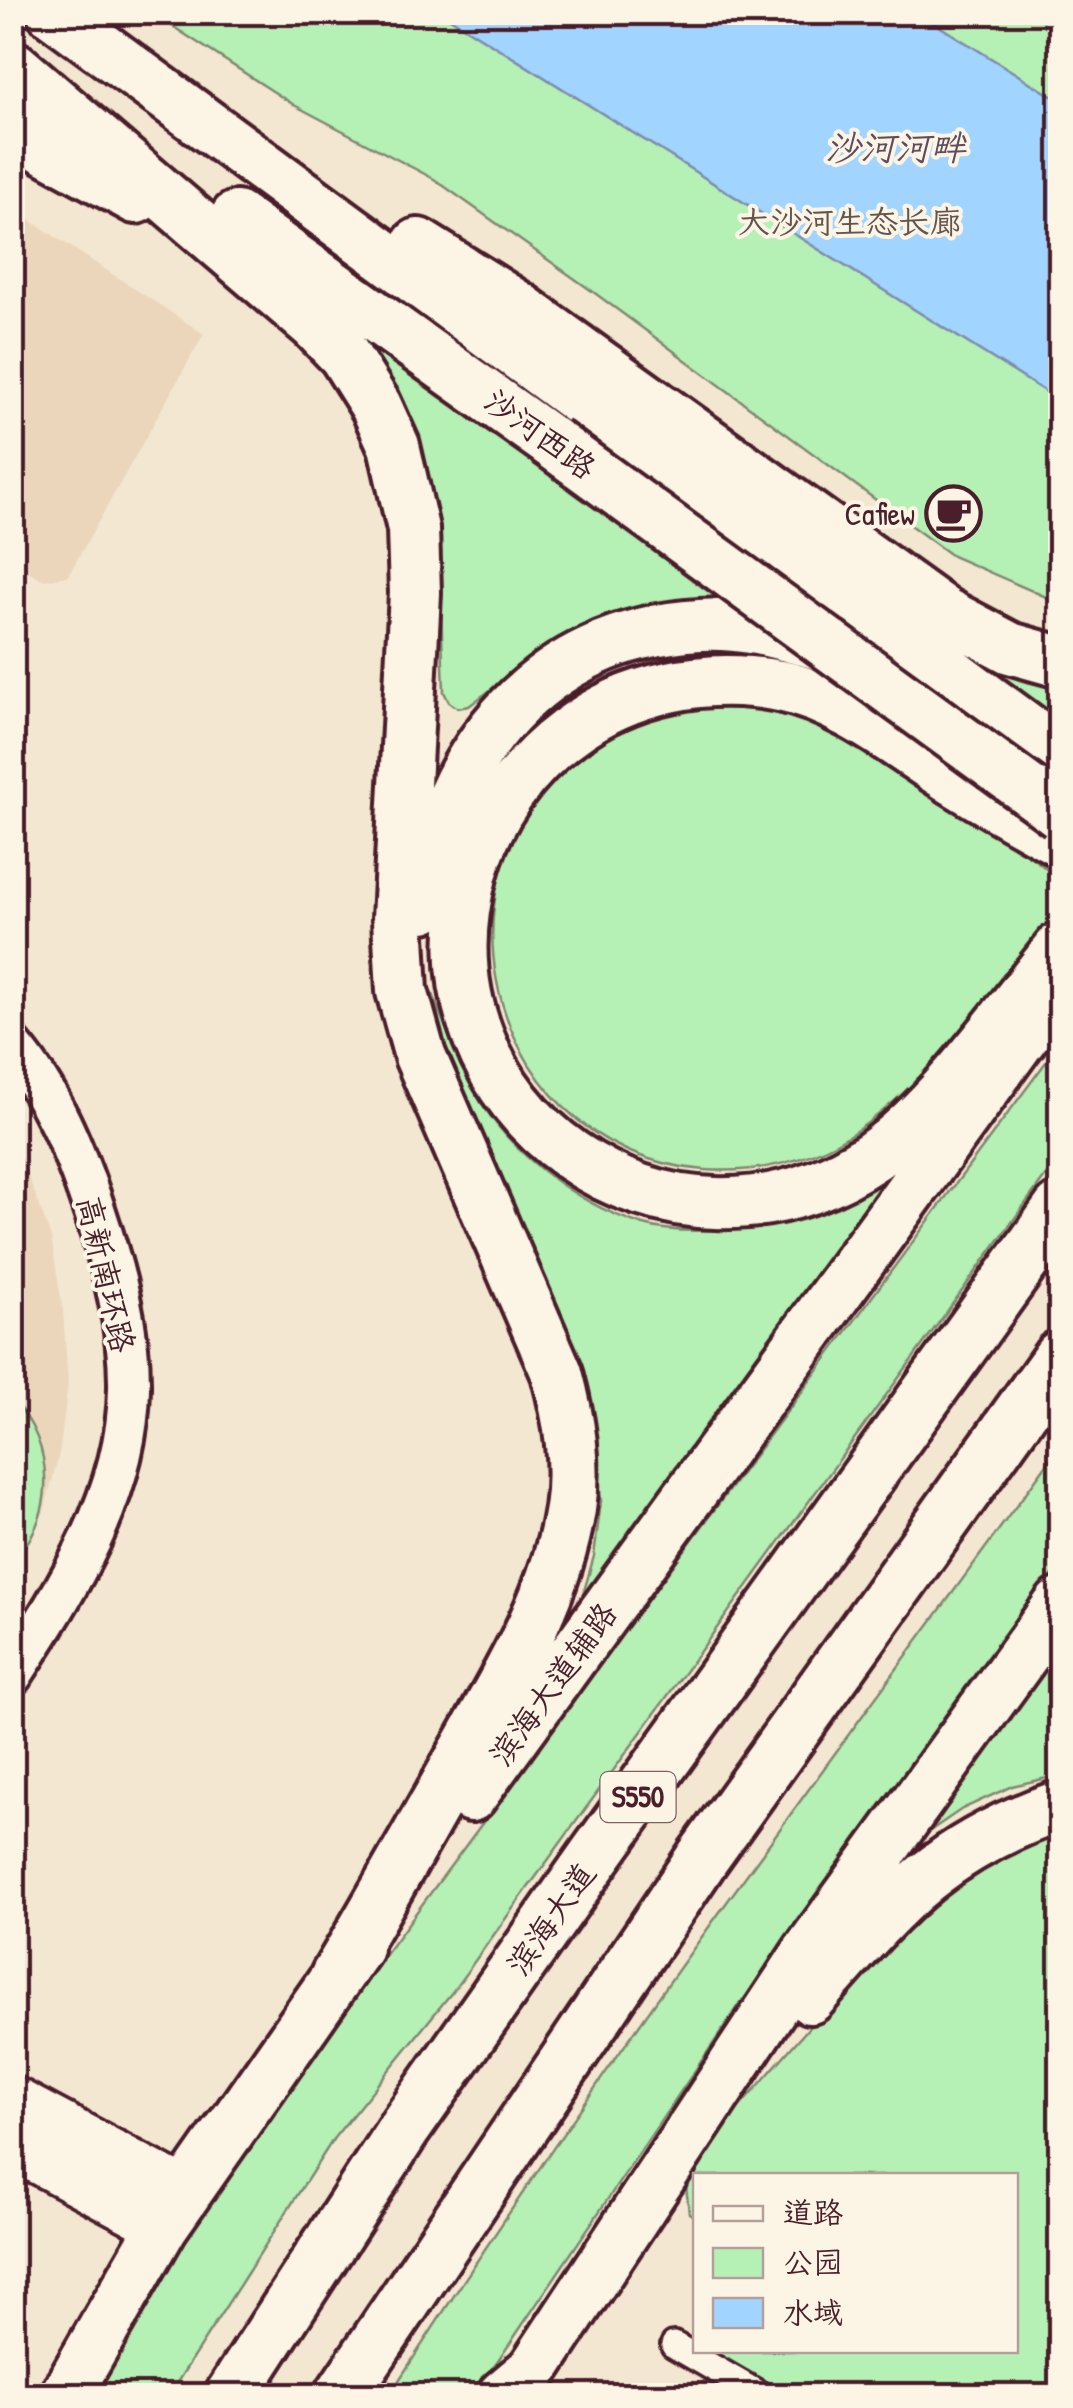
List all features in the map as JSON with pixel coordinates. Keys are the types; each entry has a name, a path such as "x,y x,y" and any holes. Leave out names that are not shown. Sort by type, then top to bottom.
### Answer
{"highway":[{"name":"滨海大道","path":"231,2396 405,2127 1060,1209"},
{"name":"S550","path":"342,2396 703,1857 1060,1357"},
{"path":"192,2396 264,2291 405,2127"}],"main road":[{"path":"53,12 198,116 482,282 594,386 944,613 1010,648 1060,662"},
{"path":"14,66 282,295 344,355 376,406 394,446 410,515 415,593 414,873 398,957 402,992 420,1056 558,1373 570,1420 570,1506 560,1554 520,1652 336,1976"},
{"name":"沙河西路","path":"14,66 192,185 1060,812"},
{"path":"12,130 137,199 282,295"},
{"name":"沙河西路","path":"594,386 674,469 1060,757"},
{"path":"414,873 468,767 504,715 547,675 599,645 649,630 704,624 776,632 856,654 1060,757"},
{"path":"1060,841 954,780 862,720 822,700 784,687 708,681 665,687 626,699 586,719 551,746 504,800 478,851 466,894 461,938 464,984 474,1026 492,1068 517,1106 553,1144 622,1185 666,1199 710,1204 761,1202 799,1193 839,1177 877,1154 940,1093 1060,948"},
{"name":"滨海大道辅路","path":"65,2396 174,2209 336,1976 569,1664 1060,985"},
{"path":"516,2388 809,1951 1060,1604"},
{"path":"652,2185 752,2064 898,1900 936,1866 971,1843 1060,1806"},
{"path":"12,2099 174,2209"},
{"path":"12,2147 174,2209"}],"street":[{"name":"高新南环路","path":"12,1047 56,1113 80,1168 109,1260 125,1332 129,1386 118,1460 95,1529 61,1597 12,1674"},
{"path":"674,2345 762,2396"}],"shaded area":[{"path":"13,209 204,334 68,576 44,580 13,563"},
{"path":"12,1132 51,1237 63,1310 68,1383 60,1450 44,1512 13,1574"}],"green space":[{"name":"大沙河生态长廊","path":"152,13 1060,13 1060,603 952,556 434,179 294,105"},
{"path":"321,304 732,609 525,664 469,706 458,708 449,702 444,692 439,547 426,476"},
{"path":"962,657 1022,681 1060,689 1060,731"},
{"path":"717,704 770,708 850,737 923,779 1060,879 1060,908 957,1037 898,1098 867,1124 821,1150 772,1166 722,1171 625,1150 563,1107 520,1048 497,979 494,907 513,837 555,775 621,728 668,712"},
{"path":"433,994 465,1073 481,1103 506,1135 559,1183 622,1217 661,1229 680,1230 723,1230 785,1222 839,1204 896,1169 574,1626 594,1556 601,1501 597,1452 582,1386 450,1068"},
{"path":"1060,1043 1060,1156 453,1991 334,2138 169,2395 90,2396 194,2227 381,1960"},
{"path":"13,1399 37,1438 45,1480 37,1523 13,1561 13,1519 21,1491 21,1472 13,1443"},
{"path":"1060,1446 1060,1565 738,2007 475,2395 389,2396 633,2034"},
{"path":"1060,1632 1060,1775 1012,1786 962,1809 902,1850"},
{"path":"1060,1826 1060,2395 695,2395 721,2353 1018,2353 1018,2173 695,2173 737,2110 931,1887"},
{"path":"693,2176 693,2216 689,2213 686,2186"}],"water":[{"name":"沙河河畔","path":"442,13 918,13 1060,101 1060,401"}],"place":[{"name":"Cafiew","path":"954,514"}]}
